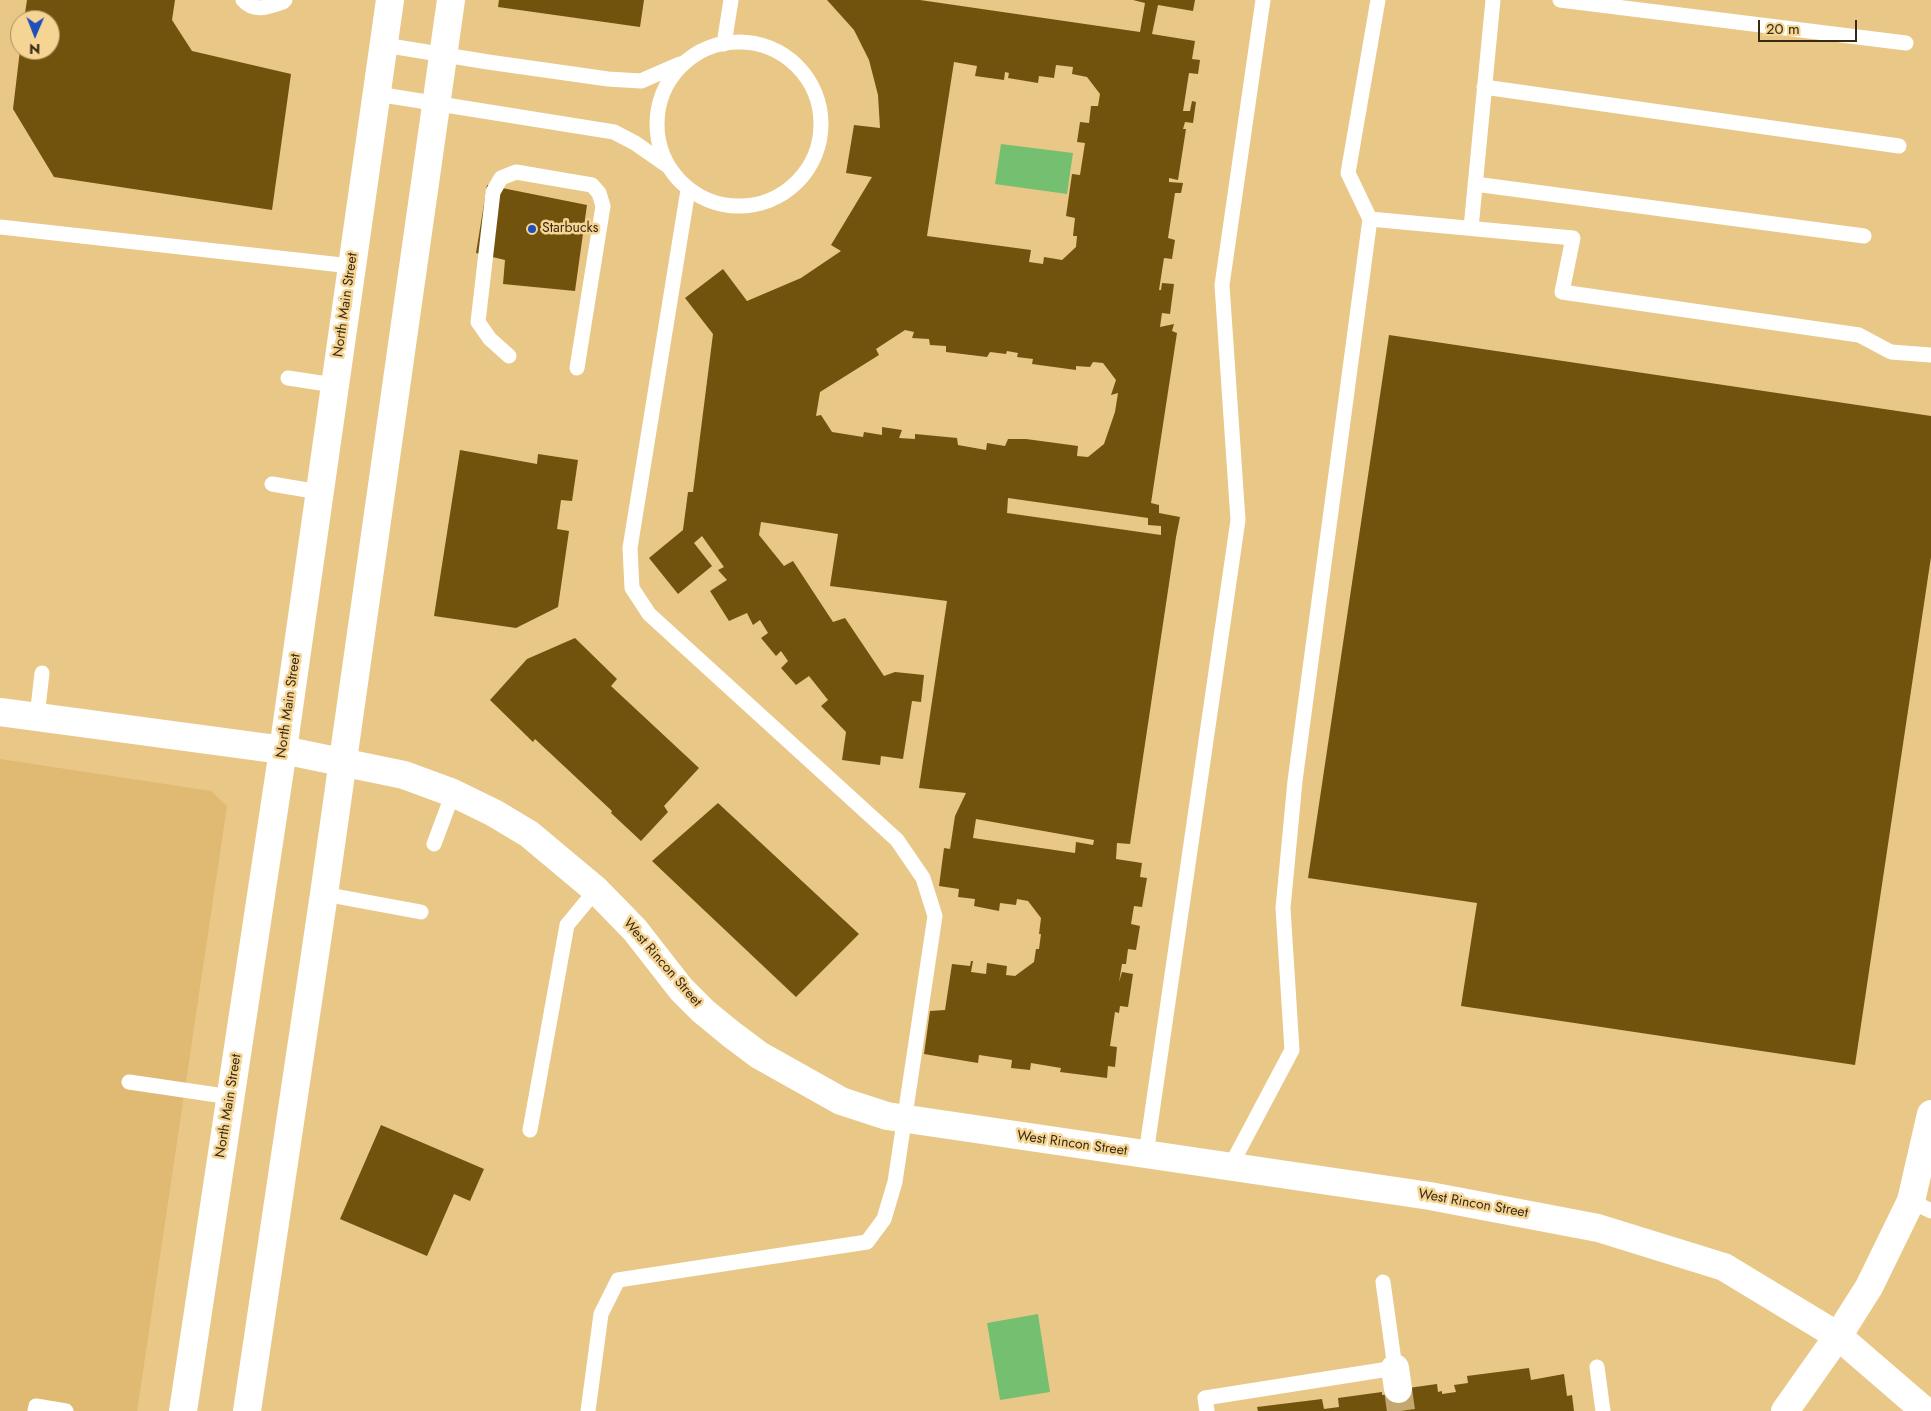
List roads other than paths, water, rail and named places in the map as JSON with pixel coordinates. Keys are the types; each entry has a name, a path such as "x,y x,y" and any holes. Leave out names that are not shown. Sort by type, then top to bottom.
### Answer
{"main road":[{"name":"North Main Street","path":"183,1411 283,750 390,0"},
{"path":"247,1411 324,894 451,0"},
{"name":"West Rincon Street","path":"0,712 283,750 404,775 453,793 494,813 529,834 596,890 635,930 681,989 703,1011 759,1055 841,1101 886,1116 1430,1196 1598,1228 1724,1267 1838,1336 1925,1411"},
{"path":"1785,1411 1838,1336 1921,1206 1931,1114"}],"lane":[{"path":"243,0 246,4 261,9 284,0"},
{"path":"724,44 731,0"},
{"path":"1146,1154 1238,520 1222,285 1263,0"},
{"path":"1230,1167 1292,1050 1283,908 1295,780 1370,219 1348,173 1378,0"},
{"path":"1470,228 1493,0"},
{"path":"1560,0 1906,43"},
{"path":"384,45 608,79 641,82 686,62 704,50 724,44 752,43 777,52 799,68 814,90 821,117 820,144 809,169 790,189 766,202 740,207 712,202 688,190 677,178 668,166 660,148 656,129 658,110 663,92 672,76 686,62"},
{"path":"1484,87 1898,146"},
{"path":"377,94 614,132 635,143 668,166"},
{"path":"509,356 490,339 478,322 493,192 501,178 516,172 592,185 599,193 603,206 577,368"},
{"path":"1475,184 1864,236"},
{"path":"588,1411 601,1314 618,1280 867,1242 884,1219 895,1182 935,916 923,878 897,840 649,614 632,588 630,548 688,190"},
{"path":"1370,219 1572,238 1562,292 1859,335 1891,352 1931,355"},
{"path":"0,227 351,266"},
{"path":"288,378 334,385"},
{"path":"272,484 319,492"},
{"path":"37,717 42,673"},
{"path":"434,844 453,793"},
{"path":"530,1130 567,925 596,890"},
{"path":"324,894 421,912"},
{"path":"129,1082 231,1097"},
{"path":"1207,1411 1205,1398 1397,1378 1383,1282"},
{"path":"1597,1367 1603,1411"},
{"path":"35,1411 36,1406 66,1411"}],"tunnel":[{"path":"1398,1389 1401,1411"}],"place":[{"name":"Starbucks","path":"532,229"}]}
